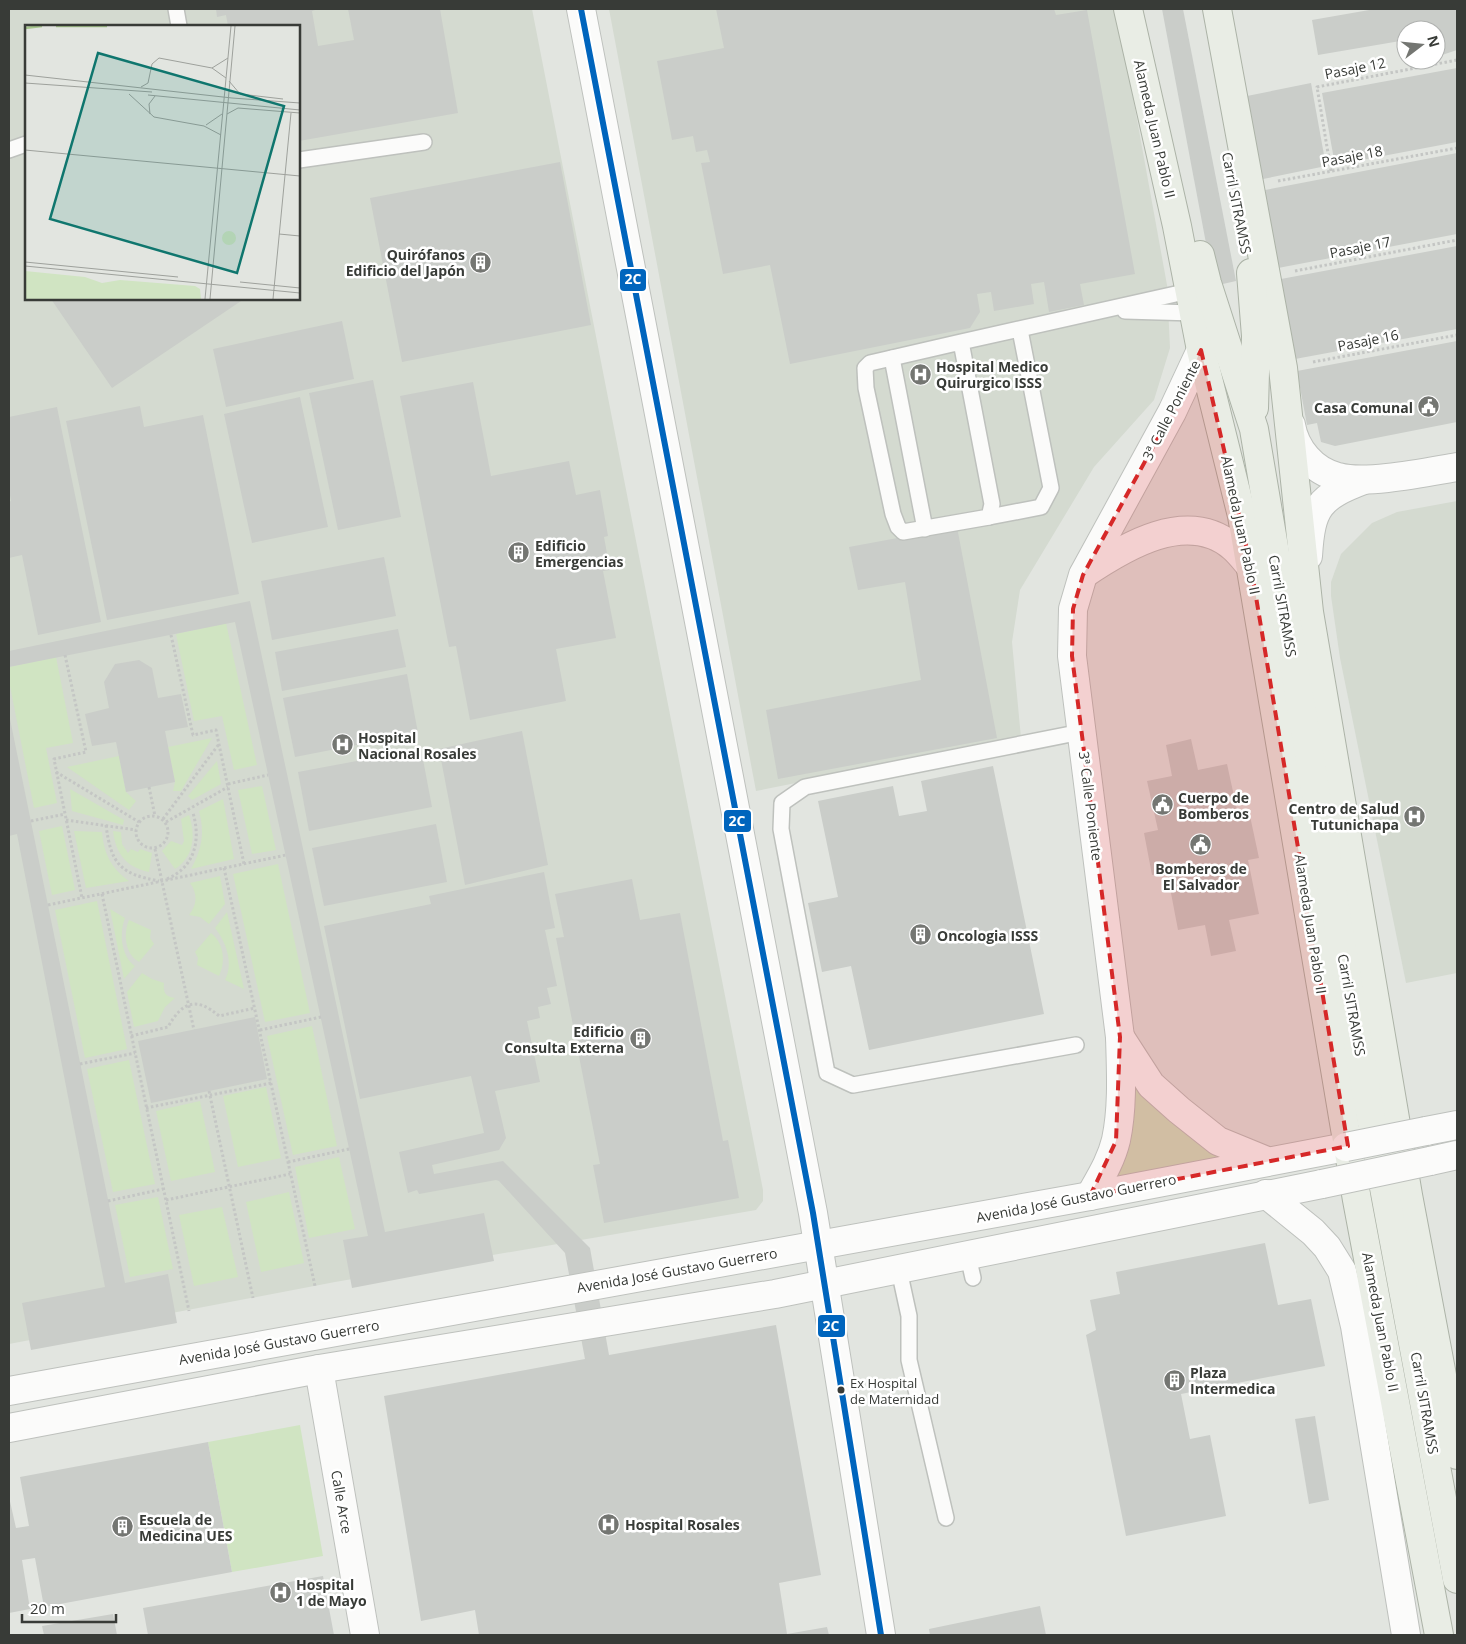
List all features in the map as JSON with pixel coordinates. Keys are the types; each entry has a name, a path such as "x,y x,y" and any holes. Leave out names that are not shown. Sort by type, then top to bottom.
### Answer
{"main road":[{"name":"Alameda Juan Pablo II","path":"1128,9 1177,226 1201,350 1242,516 1357,1200 1439,1635"},
{"name":"Carril SITRAMSS","path":"1146,9 1206,283 1254,429 1368,1102 1457,1579"},
{"name":"Carril SITRAMSS","path":"1198,9 1250,266 1256,336 1254,429"},
{"path":"1217,9 1268,276 1283,368 1306,585 1408,1195 1457,1455"}],"street":[{"path":"580,9 819,1244 881,1635"},
{"name":"3ª Calle Poniente","path":"1090,1196 1106,1169 1116,1140 1121,1091 1120,1037 1072,656 1071,632 1073,610 1083,575 1172,412 1201,350"},
{"path":"1288,409 1296,444 1311,463 1339,478 1366,479 1457,467"},
{"path":"1306,585 1309,531 1316,509 1328,497 1366,479"},
{"path":"1083,575 1126,549 1151,537 1171,531 1191,531 1212,536 1232,546 1251,567"},
{"name":"3ª Calle Poniente","path":"1120,1037 1151,1085 1178,1110 1218,1140 1267,1161"},
{"name":"Avenida José Gustavo Guerrero","path":"9,1392 1090,1196 1457,1125"},
{"path":"9,1428 319,1368 826,1285 899,1270 970,1267 1266,1194 1457,1155"},
{"path":"1266,1194 1318,1237 1327,1247 1342,1271 1355,1326 1406,1635"},
{"name":"Calle Arce","path":"319,1368 365,1635"}],"lane":[{"path":"176,9 179,25"},
{"path":"300,160 424,142"},
{"path":"9,150 25,144"},
{"path":"1020,330 1052,488 1041,507 989,518 903,532 898,528 893,514 866,388 865,368 870,363 1101,311 1192,302"},
{"path":"1101,311 1192,302"},
{"path":"961,342 992,504 989,518"},
{"path":"892,358 925,529"},
{"path":"1076,1045 853,1085 827,1073 781,829 782,803 805,787 1081,732"},
{"path":"899,1270 910,1316 909,1360 946,1518"}],"path":[{"name":"Pasaje 12","path":"1331,171 1317,86 1457,60"},
{"name":"Pasaje 18","path":"1250,186 1457,148"},
{"name":"Pasaje 17","path":"1268,276 1457,240"},
{"name":"Pasaje 16","path":"1283,368 1457,335"},
{"path":"171,635 193,735 216,730 244,864"},
{"path":"66,655 86,752 54,759 82,898"},
{"path":"163,819 219,743"},
{"path":"56,772 139,822"},
{"path":"166,822 228,785 268,775"},
{"path":"149,787 155,816"},
{"path":"106,825 112,855 123,869 135,877 161,882 179,874 194,852 197,837 194,813"},
{"path":"31,821 65,814"},
{"path":"146,816 155,816 166,822 169,834 166,841 155,849 141,845 136,838 139,822 146,816"},
{"path":"66,820 136,830"},
{"path":"155,849 194,1030"},
{"path":"48,905 286,855"},
{"path":"224,868 315,1286"},
{"path":"102,894 189,1311"},
{"path":"131,1036 168,1027 179,1010 188,1004 199,1004 219,1016 255,1008"},
{"path":"260,1030 321,1017"},
{"path":"80,1064 135,1053"},
{"path":"146,1108 210,1093 271,1083"},
{"path":"210,1093 253,1298"},
{"path":"288,1162 349,1149"},
{"path":"166,1200 290,1174"},
{"path":"108,1201 163,1189"}],"highlighted area":[{"path":"1201,350 1251,567 1348,1146 1090,1196 1116,1141 1120,1037 1072,656 1073,609 1083,575 1172,412"}],"shaded area":[{"name":"Hospital Nacional Rosales","path":"9,9 532,9 763,1190 763,1201 756,1210 335,1282 9,1344"},
{"name":"Hospital Medico Quirurgico ISSS","path":"609,9 1117,9 1167,285 1170,348 1154,400 1094,467 1020,590 1012,642 1021,738 756,791"},
{"name":"Centro de Salud Tutunichapa","path":"1457,501 1457,973 1406,983 1340,658 1331,596 1331,582 1341,554 1372,523 1397,512"}],"green space":[{"path":"226,623 257,765 234,770 222,716 194,721 176,634"},
{"path":"56,657 73,743 46,748 57,803 34,808 9,681 9,667"},
{"path":"212,738 181,791 173,791 175,782 168,747"},
{"path":"119,756 126,792 136,801 129,810 67,767"},
{"path":"217,761 221,784 192,800 188,796"},
{"path":"262,786 276,850 252,854 238,790"},
{"path":"70,789 124,820 123,825 72,811"},
{"path":"223,799 234,859 191,869 198,855 202,834 199,811"},
{"path":"189,815 193,838 192,845 186,858 175,869 162,851 171,841 182,845 184,841 181,819"},
{"path":"62,826 75,890 52,895 39,831"},
{"path":"74,831 102,832 107,854 113,866 129,881 86,888"},
{"path":"113,831 121,832 122,844 128,853 131,849 138,852 140,849 152,853 149,872 128,863 120,853"},
{"path":"278,864 310,1013 265,1022 233,874"},
{"path":"220,876 225,904 209,924 200,917 189,915 196,899 190,883"},
{"path":"97,901 127,1049 85,1058 55,910"},
{"path":"110,909 125,918 122,930 122,944 130,962 135,966 124,979"},
{"path":"227,912 244,989 225,980 229,967 228,953 215,928"},
{"path":"129,920 151,930 150,938 154,944 139,962 128,949 126,931"},
{"path":"211,933 221,947 223,965 219,976 197,965 198,958 195,952"},
{"path":"142,973 164,983 165,994 175,998 165,1007 158,1021 134,1027 127,992"},
{"path":"312,1026 337,1146 293,1155 267,1036"},
{"path":"129,1060 155,1184 113,1192 87,1069"},
{"path":"1131,1079 1154,1106 1217,1157 1112,1178 1130,1139"},
{"path":"266,1087 281,1158 238,1167 223,1096"},
{"path":"200,1101 215,1172 171,1181 156,1111"},
{"path":"339,1157 355,1229 309,1238 295,1167"},
{"path":"289,1192 304,1263 261,1272 246,1202"},
{"path":"158,1197 173,1269 130,1277 115,1205"},
{"path":"222,1207 238,1277 194,1286 179,1215"},
{"path":"300,1425 323,1556 232,1572 208,1442"}],"building":[{"path":"216,9 318,9 312,11 318,46 354,40 348,9 440,9 458,113 300,141 300,25 228,25 226,15 217,17"},
{"path":"716,9 1054,9 1056,15 1087,10 1135,274 1080,284 1084,305 1049,312 1044,282 1031,284 1034,304 994,311 991,292 977,294 980,312 970,328 790,364 770,265 723,274 701,163 710,162 707,150 696,152 693,136 672,140 657,61 724,48"},
{"path":"1162,9 1183,9 1236,281 1214,286"},
{"path":"1375,9 1457,9 1457,50 1446,54 1446,20 1396,20 1396,42 1318,55 1312,20"},
{"path":"1457,68 1457,142 1335,165 1322,93"},
{"path":"1311,83 1326,166 1263,179 1247,96"},
{"path":"1457,153 1457,234 1278,268 1265,190"},
{"name":"Quirófanos Edificio del Japón","path":"560,162 591,325 402,362 370,198"},
{"path":"1457,246 1457,329 1295,359 1281,279"},
{"path":"52,300 243,300 112,388"},
{"path":"342,321 354,379 226,407 213,349"},
{"path":"1457,341 1457,422 1335,446 1321,442 1317,423 1307,425 1297,371"},
{"path":"373,380 401,517 338,530 309,393"},
{"name":"Edificio Emergencias","path":"473,382 491,476 569,461 576,495 600,490 608,536 604,537 610,570 603,571 616,638 556,649 566,701 470,720 456,646 449,647 400,396"},
{"path":"300,397 328,527 252,543 224,414"},
{"path":"140,406 144,427 203,415 239,594 107,620 66,421"},
{"path":"57,407 101,622 38,635 22,555 9,558 9,502 11,501 9,490 9,417"},
{"path":"957,527 997,738 778,779 766,710 921,680 905,582 858,590 849,547"},
{"path":"384,557 396,616 272,640 261,581"},
{"path":"250,601 385,1232 484,1213 494,1261 352,1288 343,1240 368,1236 235,622 9,667 9,651"},
{"path":"398,629 406,667 282,691 275,652"},
{"path":"139,660 152,668 158,698 181,694 188,727 165,731 175,782 126,792 116,742 92,746 85,714 109,708 104,682 115,664"},
{"path":"407,674 418,733 295,757 283,698"},
{"path":"9,714 125,1283 168,1274 177,1323 31,1350 22,1303 105,1287 17,834 9,836"},
{"path":"522,731 548,865 465,885 439,749"},
{"name":"Bomberos de El Salvador","path":"1191,739 1198,770 1227,764 1239,819 1250,816 1259,858 1248,860 1259,914 1229,920 1236,951 1211,956 1205,925 1178,930 1167,872 1152,875 1144,833 1158,830 1147,781 1172,776 1166,745"},
{"path":"421,749 432,807 309,831 298,772"},
{"name":"Oncologia ISSS","path":"993,766 1044,1014 869,1050 851,966 822,972 808,903 838,897 818,801 893,786 899,816 927,811 921,781"},
{"path":"436,824 447,882 324,906 312,848"},
{"name":"Hospital Rosales","path":"544,872 555,928 545,930 557,986 547,988 551,1004 538,1007 540,1018 527,1021 540,1082 495,1091 506,1138 499,1150 432,1165 434,1174 503,1161 590,1248 609,1355 776,1325 821,1575 779,1583 787,1634 827,1627 829,1635 479,1635 475,1610 421,1621 384,1396 585,1359 565,1253 499,1181 419,1194 417,1190 408,1193 399,1152 484,1133 471,1076 360,1099 324,926 431,904 429,896"},
{"name":"Edificio Consulta Externa","path":"632,879 640,920 680,913 723,1141 728,1140 739,1198 604,1223 593,1165 600,1164 556,938 564,937 555,894"},
{"path":"255,1017 267,1079 151,1103 138,1041"},
{"name":"Plaza Intermedica","path":"1265,1243 1278,1305 1311,1299 1325,1366 1181,1394 1190,1439 1210,1435 1226,1516 1126,1536 1086,1335 1096,1330 1090,1300 1120,1294 1116,1272"},
{"path":"1315,1416 1329,1500 1309,1504 1295,1419"},
{"name":"Escuela de Medicina UES","path":"208,1442 232,1572 44,1607 35,1558 22,1560 30,1609 9,1613 9,1497 16,1528 29,1526 20,1477"},
{"name":"Hospital 1 de Mayo","path":"323,1576 334,1635 148,1635 143,1608"},
{"path":"1040,1606 1046,1635 930,1635 929,1629"},
{"path":"113,1614 117,1635 44,1635 42,1626"}],"transit line":[{"name":"2C","path":"581,9 813,1213 881,1635"}],"place":[{"name":"Quirófanos Edificio del Japón","path":"481,262"},
{"name":"Hospital Medico Quirurgico ISSS","path":"920,374"},
{"name":"Casa Comunal","path":"1429,407"},
{"name":"Edificio Emergencias","path":"519,553"},
{"name":"Hospital Nacional Rosales","path":"342,745"},
{"name":"Cuerpo de Bomberos","path":"1162,805"},
{"name":"Centro de Salud Tutunichapa","path":"1415,816"},
{"name":"Bomberos de El Salvador","path":"1201,845"},
{"name":"Oncologia ISSS","path":"921,935"},
{"name":"Edificio Consulta Externa","path":"640,1039"},
{"name":"Plaza Intermedica","path":"1174,1380"},
{"name":"Ex Hospital de Maternidad","path":"841,1390"},
{"name":"Hospital Rosales","path":"609,1524"},
{"name":"Escuela de Medicina UES","path":"123,1527"},
{"name":"Hospital 1 de Mayo","path":"280,1592"}]}
